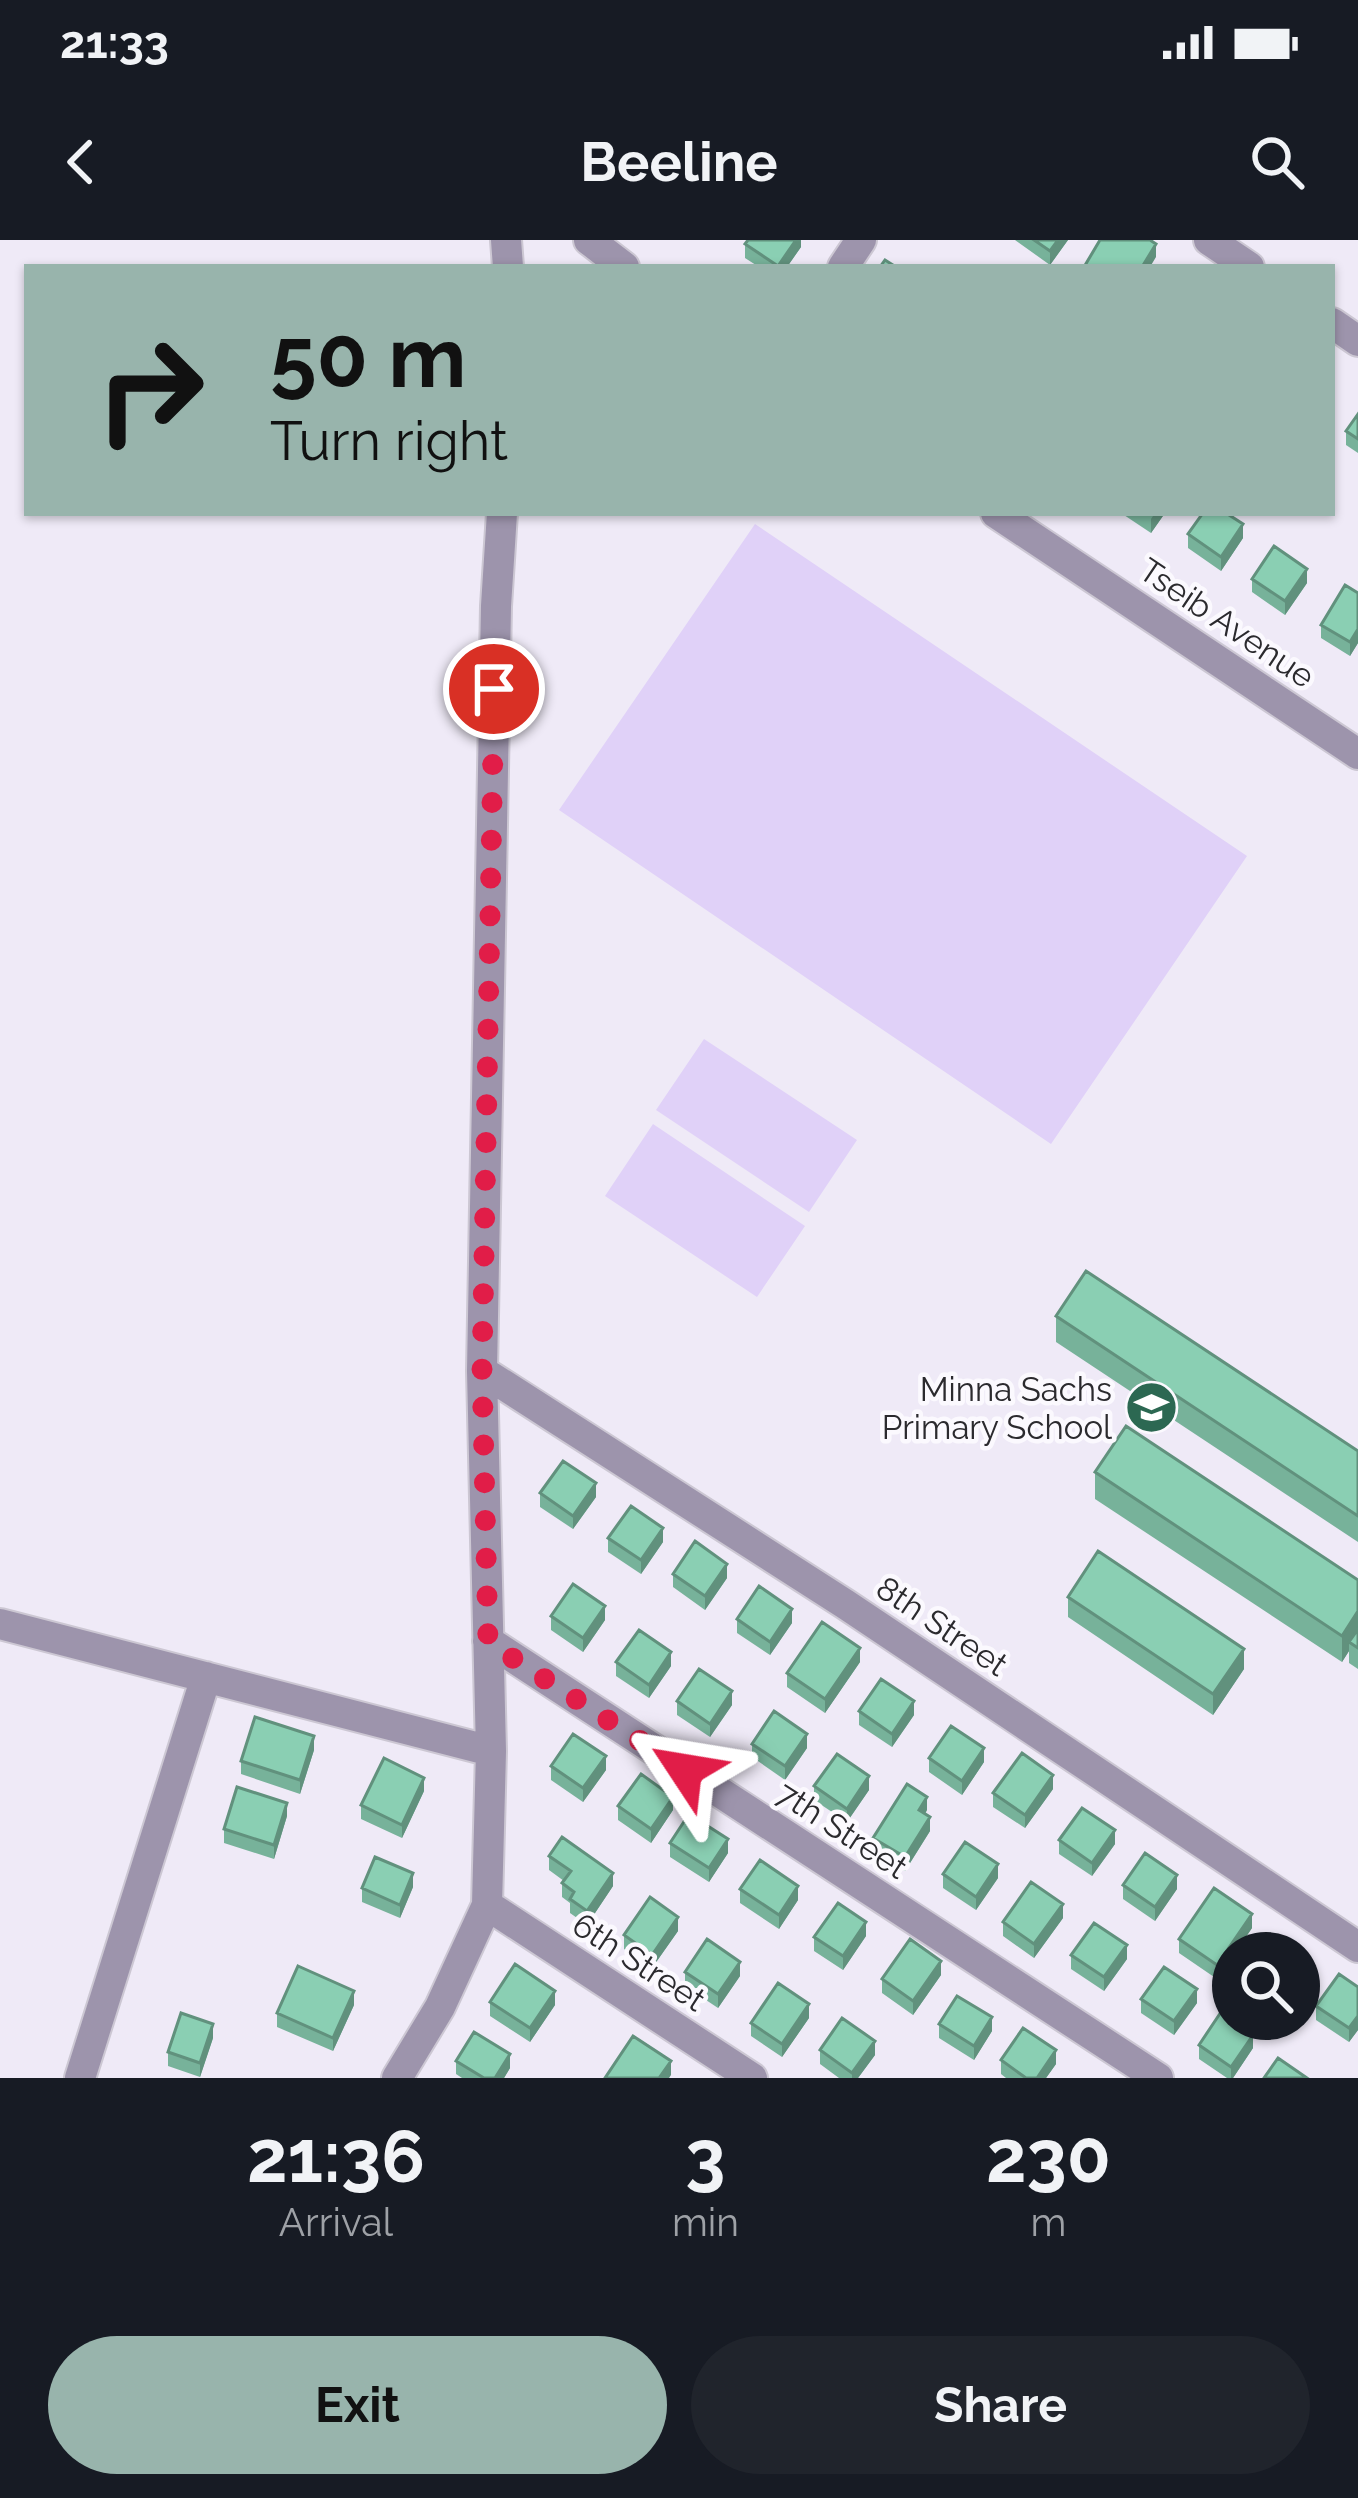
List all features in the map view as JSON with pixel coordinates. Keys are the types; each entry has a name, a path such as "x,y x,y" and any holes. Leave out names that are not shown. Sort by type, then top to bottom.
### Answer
{"street":[{"path":"589,240 620,264"},
{"path":"1209,240 1245,264"},
{"path":"397,2078 440,2007 487,1906 491,1751 482,1370 495,652 502,516"},
{"name":"Tseib Avenue","path":"1001,516 1358,754"},
{"name":"8th Street","path":"482,1370 845,1604 1358,1947"},
{"path":"0,1624 491,1751"},
{"name":"7th Street","path":"488,1642 1158,2078"},
{"path":"80,2078 206,1677"},
{"name":"6th Street","path":"487,1906 752,2078"}],"shaded area":[{"path":"755,524 1247,856 1051,1144 559,810"},
{"path":"704,1039 857,1140 809,1212 656,1110"},
{"path":"653,1124 805,1226 757,1297 605,1196"}],"building":[{"path":"748,240 796,240 779,264 745,244"},
{"path":"1034,240 1058,240 1050,251"},
{"path":"1100,240 1156,244 1144,264 1086,264"},
{"path":"1358,414 1358,439 1346,431"},
{"path":"1201,516 1231,516 1243,524 1221,557 1188,534"},
{"path":"1274,546 1307,569 1285,601 1252,579"},
{"path":"1345,585 1358,593 1358,629 1350,642 1321,625"},
{"path":"1086,1271 1358,1451 1358,1516 1056,1316"},
{"path":"1126,1426 1358,1580 1358,1611 1342,1636 1095,1472"},
{"path":"563,1461 596,1483 573,1516 540,1493"},
{"path":"631,1506 663,1528 641,1560 608,1538"},
{"path":"695,1541 727,1564 705,1596 673,1574"},
{"path":"1098,1551 1244,1649 1213,1694 1068,1597"},
{"path":"573,1584 605,1606 583,1638 551,1616"},
{"path":"759,1586 792,1609 770,1642 737,1619"},
{"path":"822,1622 860,1648 825,1699 787,1673"},
{"path":"639,1630 671,1652 649,1685 616,1662"},
{"path":"699,1669 732,1691 710,1724 677,1701"},
{"path":"881,1679 914,1701 892,1734 859,1711"},
{"path":"774,1711 807,1734 785,1766 752,1744"},
{"path":"255,1717 314,1736 300,1780 241,1761"},
{"path":"951,1726 984,1748 962,1781 929,1758"},
{"path":"573,1734 606,1756 583,1788 551,1766"},
{"path":"1022,1753 1053,1775 1025,1815 993,1793"},
{"path":"837,1754 869,1776 847,1809 814,1786"},
{"path":"384,1758 424,1778 402,1825 361,1805"},
{"path":"641,1774 673,1797 651,1829 618,1806"},
{"path":"907,1784 927,1797 919,1810 930,1817 905,1857 873,1838"},
{"path":"237,1787 287,1803 274,1845 224,1829"},
{"path":"1082,1808 1115,1830 1092,1863 1059,1840"},
{"path":"689,1814 728,1839 709,1868 670,1843"},
{"path":"562,1837 613,1873 587,1911 570,1899 574,1892 562,1883 571,1871 549,1856"},
{"path":"965,1842 998,1864 976,1897 943,1874"},
{"path":"1145,1853 1177,1875 1155,1907 1123,1885"},
{"path":"375,1857 413,1873 400,1905 362,1888"},
{"path":"760,1860 798,1886 779,1915 740,1889"},
{"path":"1031,1882 1063,1904 1034,1944 1003,1922"},
{"path":"1214,1888 1252,1914 1240,1932 1212,1932 1212,1962 1179,1939"},
{"path":"650,1897 678,1917 652,1955 624,1935"},
{"path":"838,1903 866,1922 843,1956 814,1937"},
{"path":"1094,1923 1127,1945 1104,1977 1071,1955"},
{"path":"707,1939 740,1962 718,1994 685,1972"},
{"path":"910,1939 941,1961 913,2001 882,1979"},
{"path":"515,1964 555,1991 530,2028 490,2002"},
{"path":"298,1966 354,1991 333,2038 277,2013"},
{"path":"1164,1967 1197,1989 1174,2021 1141,1999"},
{"path":"1339,1974 1358,1987 1358,2016 1349,2028 1320,2009 1320,2000"},
{"path":"778,1983 809,2004 782,2044 751,2023"},
{"path":"957,1996 992,2017 974,2046 939,2024"},
{"path":"181,2013 213,2024 200,2063 168,2052"},
{"path":"842,2018 875,2041 852,2073 820,2050"},
{"path":"1212,2026 1212,2040 1250,2040 1231,2067 1199,2045"},
{"path":"1023,2028 1056,2050 1037,2078 1026,2078 1001,2060"},
{"path":"474,2032 510,2054 495,2078 484,2078 456,2061"},
{"path":"633,2036 671,2061 659,2078 605,2078"},
{"path":"1278,2058 1307,2078 1264,2078"}],"place":[{"name":"Minna Sachs Primary School","path":"1151,1408"}],"route":[{"path":"494,689 482,1370 488,1642 685,1770"}]}
